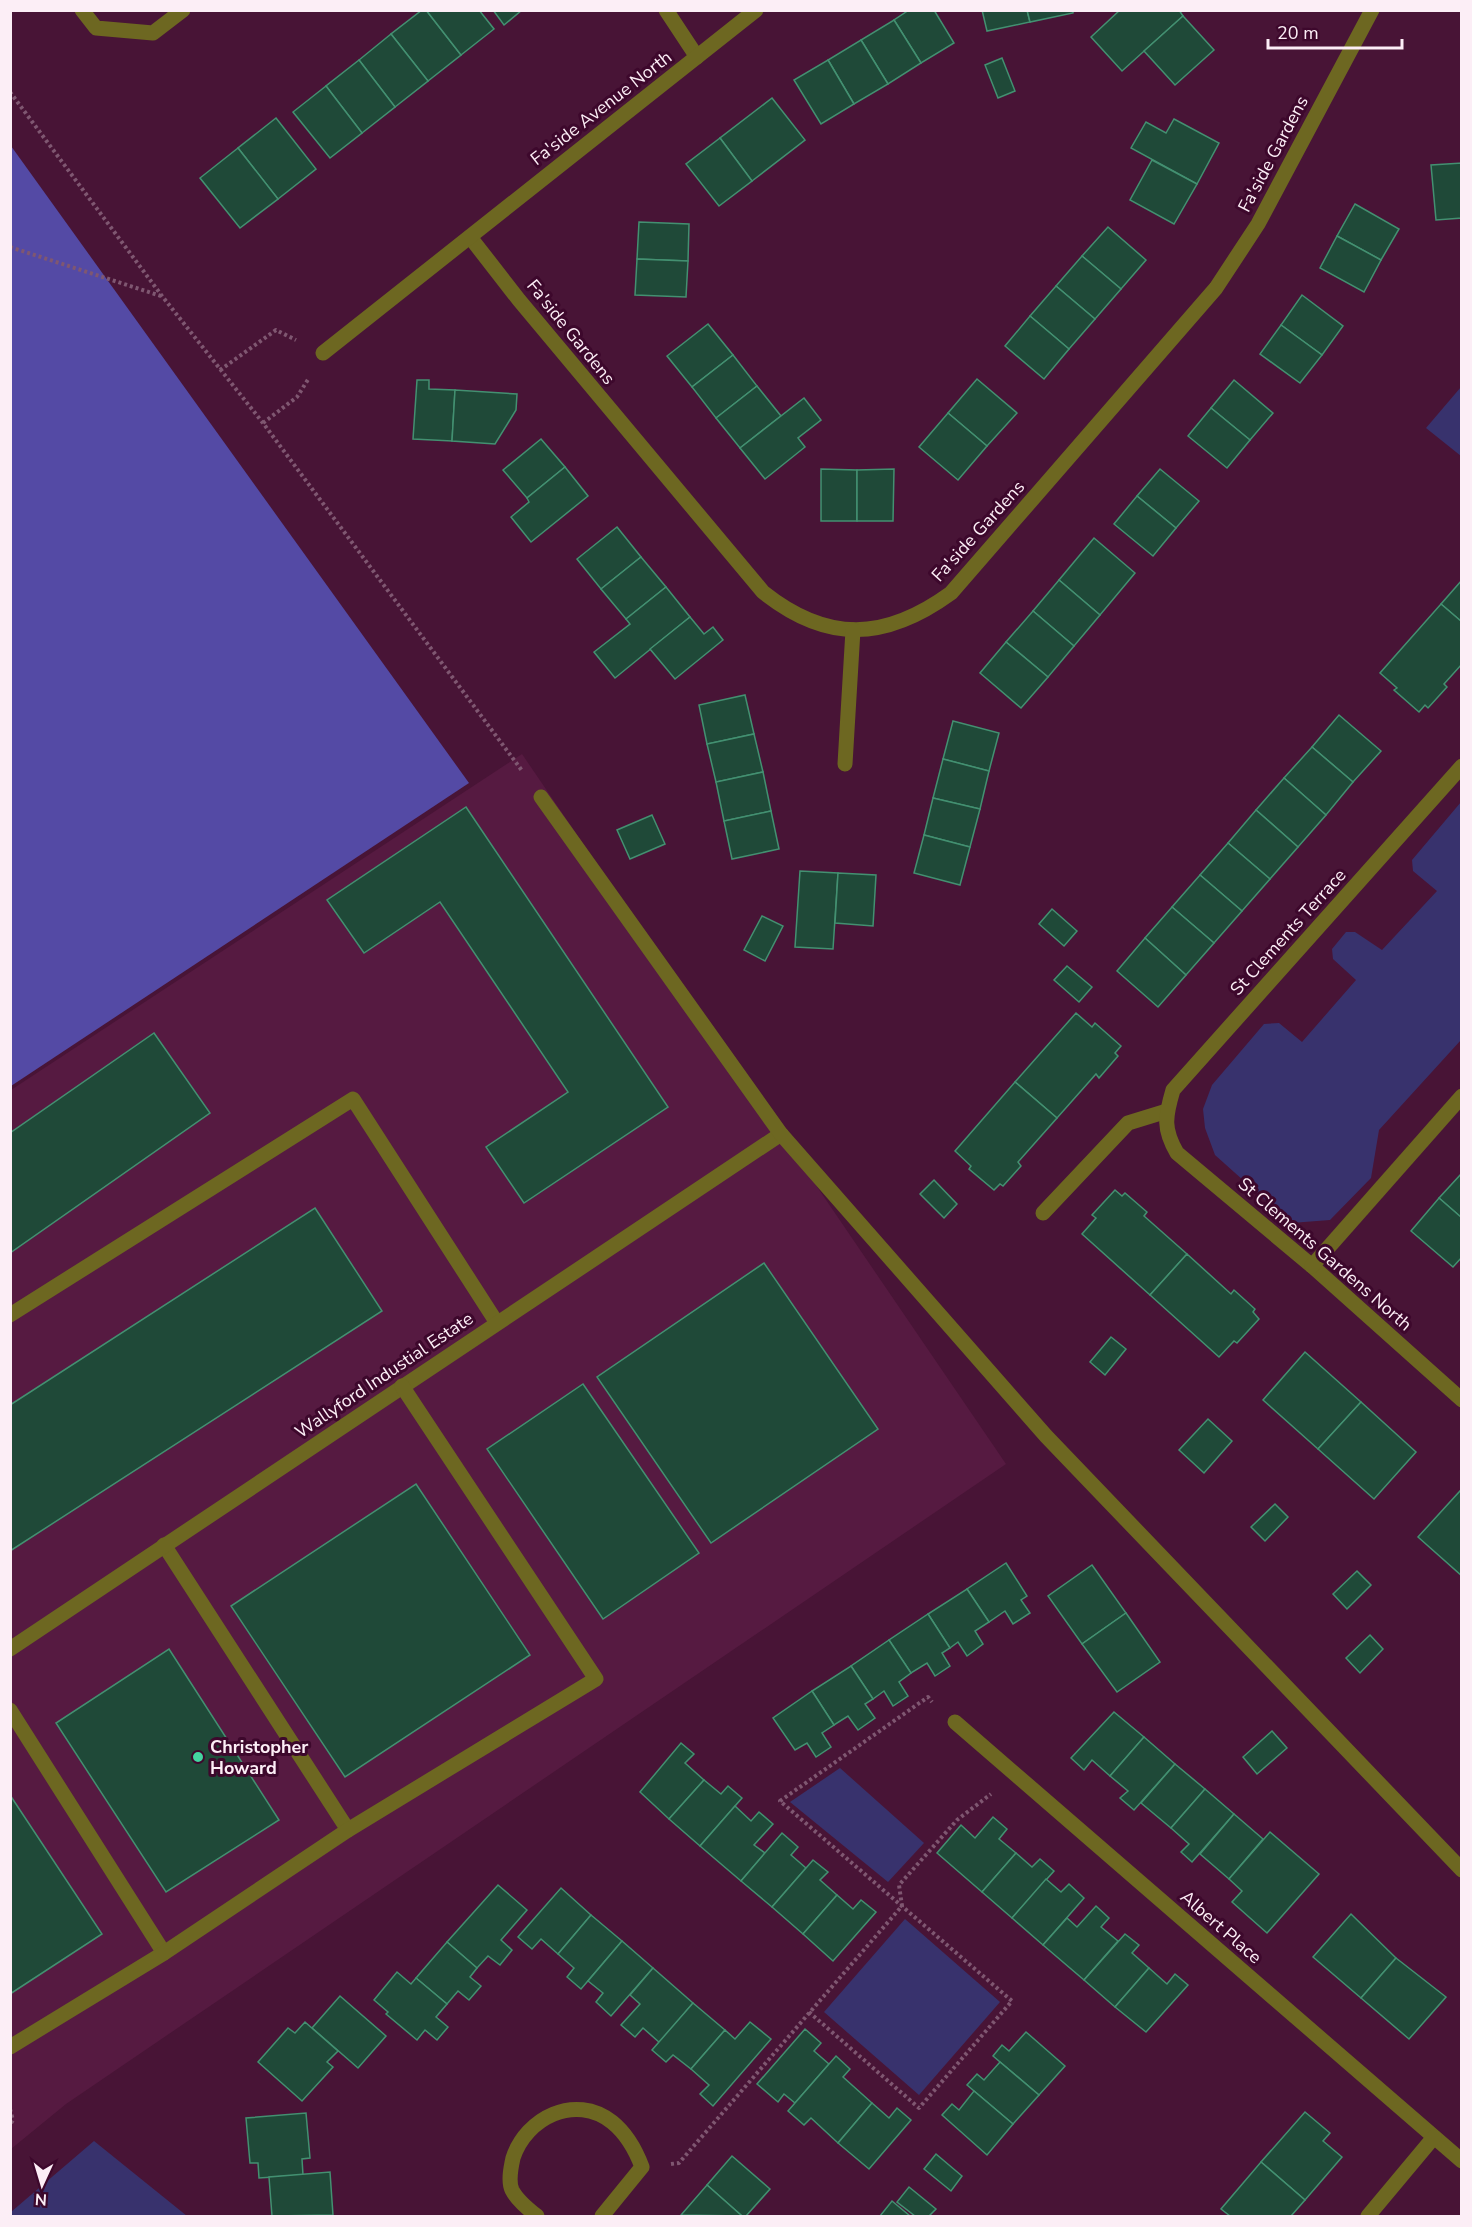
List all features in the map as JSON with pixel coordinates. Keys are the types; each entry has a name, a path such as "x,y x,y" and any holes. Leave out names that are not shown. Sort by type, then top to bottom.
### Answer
{"street":[{"path":"82,10 96,28 153,33 183,10"},
{"path":"666,10 697,57"},
{"name":"Fa'side Avenue North","path":"323,353 756,10"},
{"name":"Fa'side Gardens","path":"470,237 526,309 763,592 804,620 828,627 853,630 880,628 906,621 951,593 1216,288 1258,224 1372,10"},
{"path":"845,764 853,630"},
{"name":"St Clements Terrace","path":"1167,1135 1167,1111 1173,1090 1461,766"},
{"path":"541,797 781,1134 1046,1436 1461,1870"},
{"path":"1312,1266 1461,1096"},
{"path":"10,1315 353,1100 497,1323"},
{"path":"1043,1213 1128,1123 1167,1111"},
{"name":"Wallyford Industial Estate","path":"10,1649 781,1134"},
{"name":"St Clements Gardens North","path":"1167,1135 1177,1153 1312,1266 1461,1400"},
{"path":"10,2047 164,1953 348,1830 596,1679 402,1386"},
{"path":"165,1545 348,1830"},
{"path":"10,1710 164,1953"},
{"name":"Albert Place","path":"955,1722 1461,2161"},
{"path":"537,2217 525,2207 511,2189 511,2166 518,2145 531,2127 548,2115 569,2110 591,2112 612,2122 634,2147 642,2168 602,2217"},
{"path":"1368,2217 1434,2137"}],"path":[{"path":"10,92 162,296 263,423 541,797"},
{"path":"10,247 162,296"},
{"path":"220,370 276,330 323,353 297,397 263,423"},
{"path":"809,2012 919,2108 1012,2001 780,1801 928,1697 955,1722"},
{"path":"642,2168 679,2163 902,1906 899,1885 957,1820 1015,1775"},
{"path":"10,2109 13,2121 10,2125"}],"shaded area":[{"path":"11,146 469,783 10,1086"},
{"path":"1461,387 1461,456 1426,428"},
{"path":"522,754 1006,1464 66,2104 11,2149 11,1090"},
{"path":"1461,802 1461,1040 1379,1130 1371,1178 1330,1220 1291,1223 1215,1155 1205,1128 1203,1109 1212,1085 1264,1024 1279,1023 1302,1042 1356,980 1333,959 1332,949 1346,932 1355,932 1382,950 1437,891 1413,871 1412,860"},
{"path":"840,1768 924,1843 888,1882 790,1802"},
{"path":"905,1919 1000,2002 919,2095 824,2012"},
{"path":"94,2141 187,2216 11,2216 11,2212"}],"building":[{"path":"422,10 426,10 461,55 428,81 391,34"},
{"path":"426,10 479,10 494,29 461,55"},
{"path":"493,10 522,10 504,25"},
{"path":"909,10 934,10 954,43 921,63 894,20"},
{"path":"982,10 1027,10 1030,22 987,31"},
{"path":"1027,10 1073,10 1073,13 1030,22"},
{"path":"1120,10 1179,10 1183,16 1122,71 1091,37"},
{"path":"1183,16 1214,50 1175,85 1144,51"},
{"path":"894,20 921,63 888,84 861,40"},
{"path":"391,34 428,81 395,107 359,60"},
{"path":"861,40 888,84 854,104 828,60"},
{"path":"1002,58 1015,91 998,98 985,65"},
{"path":"359,60 395,107 362,133 326,86"},
{"path":"828,60 854,104 821,124 794,80"},
{"path":"326,86 362,133 330,158 293,112"},
{"path":"772,98 805,140 752,181 720,138"},
{"path":"276,118 316,169 278,199 238,148"},
{"path":"1174,119 1219,143 1197,184 1131,148 1146,122 1166,133"},
{"path":"720,138 752,181 719,206 686,164"},
{"path":"238,148 278,199 240,228 200,178"},
{"path":"1152,160 1197,184 1174,224 1130,200"},
{"path":"1462,163 1462,218 1436,220 1431,165"},
{"path":"1355,204 1399,229 1381,260 1337,236"},
{"path":"639,222 689,224 688,261 637,259"},
{"path":"1108,227 1146,260 1121,289 1082,256"},
{"path":"1337,236 1381,260 1364,292 1320,268"},
{"path":"1082,256 1121,289 1095,319 1056,286"},
{"path":"637,259 688,261 686,297 635,295"},
{"path":"1056,286 1095,319 1069,349 1030,316"},
{"path":"1302,295 1343,326 1322,355 1281,325"},
{"path":"1030,316 1069,349 1044,379 1005,346"},
{"path":"708,324 733,355 692,387 667,356"},
{"path":"1281,325 1322,355 1300,383 1260,354"},
{"path":"733,355 757,386 716,418 692,387"},
{"path":"977,379 1017,413 987,446 948,413"},
{"path":"417,380 429,380 429,389 455,390 452,441 413,439"},
{"path":"1234,380 1273,413 1250,440 1211,408"},
{"path":"757,386 781,416 740,448 716,418"},
{"path":"455,390 517,394 516,410 495,444 452,441"},
{"path":"804,398 821,420 798,438 805,447 765,479 740,448"},
{"path":"1211,408 1250,440 1227,468 1188,436"},
{"path":"948,413 987,446 958,480 919,447"},
{"path":"541,439 565,467 527,498 503,470"},
{"path":"565,467 588,496 531,542 511,517 529,502 527,498"},
{"path":"821,469 857,470 857,521 821,521"},
{"path":"894,469 893,521 857,521 857,470"},
{"path":"1160,469 1199,501 1176,528 1137,496"},
{"path":"1137,496 1176,528 1153,556 1114,524"},
{"path":"617,527 641,557 601,589 577,559"},
{"path":"1094,538 1135,573 1100,615 1059,580"},
{"path":"641,557 666,587 626,619 601,589"},
{"path":"1059,580 1100,615 1074,646 1033,611"},
{"path":"1462,580 1462,622 1441,604"},
{"path":"666,587 690,617 615,678 594,652 630,624 626,619"},
{"path":"1441,604 1462,622 1462,664 1444,684 1447,687 1428,708 1425,705 1419,712 1394,690 1397,688 1380,673"},
{"path":"1033,611 1074,646 1048,677 1006,642"},
{"path":"690,617 704,634 713,627 723,640 675,679 650,649"},
{"path":"1006,642 1048,677 1021,708 980,673"},
{"path":"745,695 754,734 707,744 699,705"},
{"path":"1339,715 1381,751 1353,782 1312,747"},
{"path":"953,721 999,733 989,771 943,759"},
{"path":"754,734 763,772 716,782 707,744"},
{"path":"1312,747 1353,782 1326,815 1284,778"},
{"path":"943,759 989,771 980,809 933,798"},
{"path":"763,772 771,811 724,821 716,782"},
{"path":"1284,778 1326,815 1298,847 1256,810"},
{"path":"933,798 980,809 970,847 924,835"},
{"path":"466,807 668,1107 524,1203 486,1147 568,1092 440,902 364,953 327,900"},
{"path":"1256,810 1298,847 1270,879 1228,843"},
{"path":"771,811 779,849 732,859 724,821"},
{"path":"652,815 665,844 630,859 617,830"},
{"path":"924,835 970,847 960,885 914,873"},
{"path":"1228,843 1270,879 1242,911 1200,875"},
{"path":"800,871 838,873 833,949 795,947"},
{"path":"838,873 876,875 873,926 835,923"},
{"path":"1200,875 1242,911 1214,943 1172,907"},
{"path":"1172,907 1214,943 1186,975 1145,938"},
{"path":"1052,909 1077,931 1064,946 1039,924"},
{"path":"762,916 783,926 765,961 744,950"},
{"path":"1145,938 1186,975 1158,1007 1117,971"},
{"path":"1067,966 1092,987 1079,1002 1054,980"},
{"path":"1076,1013 1092,1027 1095,1023 1121,1046 1115,1053 1118,1056 1099,1078 1096,1074 1057,1118 1015,1082"},
{"path":"154,1033 210,1113 10,1253 10,1133"},
{"path":"1015,1082 1057,1118 1018,1162 1021,1166 1003,1186 1000,1184 994,1190 969,1169 971,1166 955,1151"},
{"path":"1462,1173 1462,1218 1439,1198"},
{"path":"934,1180 957,1204 944,1218 920,1194"},
{"path":"1115,1190 1122,1196 1125,1193 1147,1212 1144,1216 1187,1254 1150,1295 1082,1234 1096,1218 1092,1215"},
{"path":"1439,1198 1462,1218 1462,1257 1453,1267 1411,1231"},
{"path":"315,1208 382,1311 10,1551 10,1405"},
{"path":"1187,1254 1231,1294 1234,1290 1255,1309 1253,1312 1259,1319 1237,1343 1234,1341 1219,1357 1150,1295"},
{"path":"764,1263 878,1429 711,1543 597,1377"},
{"path":"1111,1337 1126,1349 1105,1375 1090,1362"},
{"path":"1305,1352 1361,1402 1318,1449 1263,1400"},
{"path":"583,1384 699,1553 603,1619 487,1449"},
{"path":"1361,1402 1416,1452 1374,1499 1318,1449"},
{"path":"1208,1419 1232,1441 1204,1473 1179,1450"},
{"path":"416,1484 530,1655 345,1777 231,1606"},
{"path":"1460,1491 1462,1492 1462,1576 1418,1537"},
{"path":"1275,1504 1288,1517 1265,1541 1251,1527"},
{"path":"1006,1563 1027,1596 1021,1600 1030,1613 1013,1624 1005,1611 989,1622 967,1589"},
{"path":"1092,1565 1126,1613 1082,1644 1048,1596"},
{"path":"1357,1571 1371,1585 1347,1609 1333,1594"},
{"path":"967,1589 989,1622 975,1631 983,1644 967,1656 958,1642 950,1648 928,1614"},
{"path":"1126,1613 1160,1662 1117,1692 1082,1644"},
{"path":"928,1614 950,1648 942,1653 950,1666 935,1676 927,1663 911,1673 889,1640"},
{"path":"1370,1635 1383,1649 1360,1673 1346,1658"},
{"path":"889,1640 911,1673 899,1682 908,1696 893,1706 884,1691 873,1699 851,1666"},
{"path":"169,1649 279,1820 166,1892 56,1723"},
{"path":"851,1666 873,1699 865,1704 875,1718 858,1730 848,1716 834,1725 812,1691"},
{"path":"812,1691 834,1725 822,1733 831,1747 816,1757 807,1743 795,1750 773,1718"},
{"path":"1114,1712 1144,1737 1110,1776 1092,1760 1084,1770 1071,1758"},
{"path":"1272,1731 1287,1748 1257,1774 1243,1757"},
{"path":"1144,1737 1175,1764 1134,1810 1120,1798 1128,1791 1110,1776"},
{"path":"681,1743 694,1754 685,1763 704,1780 669,1819 640,1792"},
{"path":"1175,1764 1205,1789 1171,1828 1141,1803"},
{"path":"704,1780 721,1794 728,1786 742,1798 700,1846 669,1819"},
{"path":"1205,1789 1234,1814 1192,1862 1181,1852 1189,1844 1171,1828"},
{"path":"10,1795 102,1934 10,1994"},
{"path":"735,1806 751,1821 759,1812 773,1824 754,1845 765,1853 741,1881 700,1846"},
{"path":"1234,1814 1263,1839 1229,1879 1200,1854"},
{"path":"993,1817 1007,1829 999,1839 1016,1853 982,1892 937,1853 961,1825 975,1838"},
{"path":"1270,1832 1319,1874 1267,1933 1232,1902 1242,1891 1229,1879"},
{"path":"782,1833 798,1847 791,1855 806,1868 772,1907 741,1881"},
{"path":"1016,1853 1032,1867 1040,1859 1054,1871 1012,1918 982,1892"},
{"path":"813,1860 828,1872 820,1880 837,1895 803,1934 772,1907"},
{"path":"1046,1879 1061,1892 1069,1884 1084,1898 1043,1945 1012,1918"},
{"path":"498,1885 527,1910 501,1940 512,1950 500,1965 488,1956 477,1968 447,1942"},
{"path":"561,1888 591,1915 558,1954 541,1939 532,1949 518,1937"},
{"path":"837,1895 853,1909 861,1900 876,1912 833,1961 803,1934"},
{"path":"1096,1906 1109,1918 1101,1927 1118,1941 1084,1980 1043,1945 1067,1918 1077,1927"},
{"path":"1351,1914 1396,1958 1361,1998 1313,1957"},
{"path":"591,1915 622,1941 581,1989 567,1977 574,1968 558,1954"},
{"path":"1125,1934 1139,1945 1132,1953 1149,1968 1115,2007 1084,1980"},
{"path":"622,1941 653,1968 611,2016 596,2002 603,1993 588,1981"},
{"path":"447,1942 477,1968 470,1977 481,1986 469,2000 458,1991 447,2004 416,1978"},
{"path":"1396,1958 1446,1997 1409,2039 1361,1998"},
{"path":"653,1968 693,2003 660,2043 643,2028 635,2037 621,2025 640,2004 630,1995"},
{"path":"1149,1968 1167,1984 1175,1974 1188,1985 1146,2032 1115,2007"},
{"path":"397,1972 411,1984 416,1978 447,2004 436,2017 448,2027 437,2040 425,2030 417,2040 386,2014 388,2012 374,2000"},
{"path":"340,1996 386,2036 358,2068 312,2028"},
{"path":"693,2003 725,2030 691,2069 673,2055 666,2062 652,2050"},
{"path":"305,2022 338,2051 327,2062 333,2067 302,2101 258,2062 288,2028 295,2033"},
{"path":"750,2022 771,2039 713,2106 700,2094 709,2085 691,2069 725,2030 735,2039"},
{"path":"805,2029 821,2043 814,2051 829,2064 795,2103 784,2094 778,2102 757,2084"},
{"path":"1026,2032 1065,2066 1039,2095 993,2056 1002,2045 1009,2051"},
{"path":"836,2056 850,2069 843,2077 872,2103 838,2143 811,2118 804,2125 788,2111"},
{"path":"1000,2062 1039,2095 1013,2124 967,2085 977,2074 984,2080"},
{"path":"974,2091 1013,2124 987,2155 942,2115 952,2104 959,2110"},
{"path":"872,2103 889,2118 897,2108 911,2120 869,2169 838,2143"},
{"path":"1305,2112 1330,2133 1323,2141 1342,2157 1305,2200 1261,2162"},
{"path":"306,2113 310,2158 302,2159 303,2175 259,2178 258,2163 250,2163 246,2118"},
{"path":"936,2154 962,2176 951,2191 924,2169"},
{"path":"732,2156 770,2189 746,2216 742,2216 707,2185"},
{"path":"1261,2162 1305,2200 1291,2216 1230,2216 1221,2209"},
{"path":"330,2172 333,2215 272,2216 269,2177"},
{"path":"707,2185 742,2216 681,2215"},
{"path":"909,2187 936,2209 929,2216 915,2216 897,2202"},
{"path":"892,2201 910,2216 880,2216"}],"place":[{"name":"Christopher Howard","path":"198,1757"}]}
